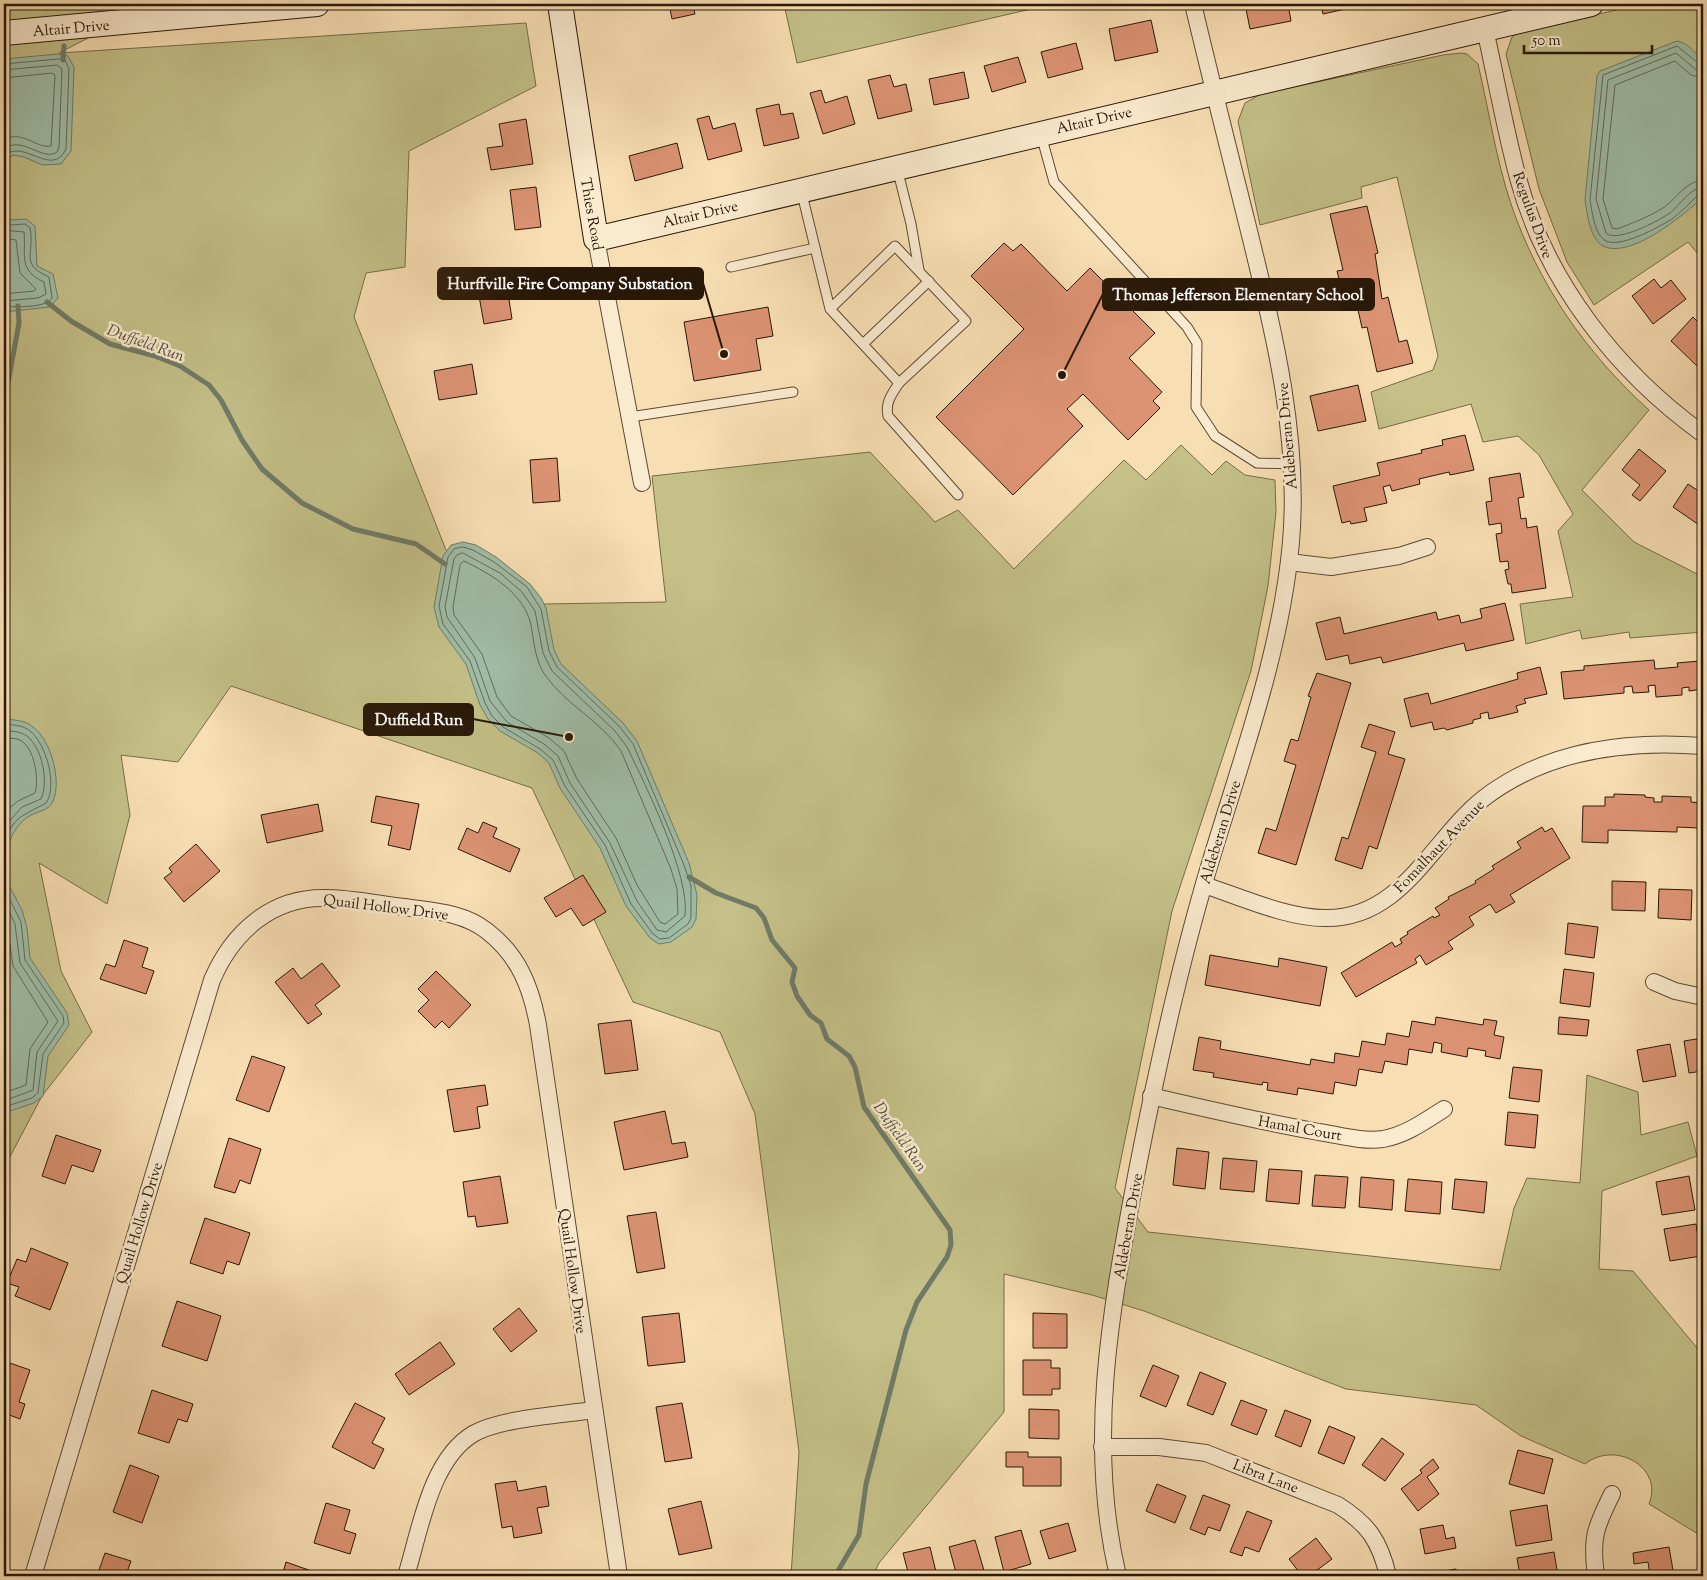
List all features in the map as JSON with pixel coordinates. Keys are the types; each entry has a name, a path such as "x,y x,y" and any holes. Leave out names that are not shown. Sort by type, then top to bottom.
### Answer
{"street":[{"name":"Altair Drive","path":"4,33 317,4"},
{"name":"Thies Road","path":"560,4 596,239 642,483"},
{"name":"Aldeberan Drive","path":"1118,1576 1103,1482 1102,1447 1102,1405 1113,1310 1151,1096 1180,972 1267,673 1283,603 1292,525 1292,464 1284,387 1277,350 1193,4"},
{"name":"Altair Drive","path":"596,239 1214,91 1591,4"},
{"name":"Regulus Drive","path":"1485,29 1518,178 1537,234 1550,261 1581,310 1619,360 1668,406 1703,434"},
{"path":"1288,562 1332,567 1399,556 1427,547"},
{"name":"Fomalhaut Avenue","path":"1204,885 1308,917 1328,918 1354,914 1368,910 1399,890 1462,819 1484,799 1536,769 1607,747 1650,744 1703,746"},
{"name":"Quail Hollow Drive","path":"33,1576 212,980 222,958 234,940 267,913 304,899 324,898 460,916 487,930 520,965 535,1008 619,1576"},
{"path":"1654,982 1675,991 1703,997"},
{"name":"Hamal Court","path":"1151,1096 1278,1125 1366,1139 1382,1139 1399,1135 1418,1126 1444,1109"},
{"path":"406,1576 438,1473 447,1457 460,1444 474,1433 508,1423 594,1410"},
{"name":"Libra Lane","path":"1102,1447 1159,1447 1206,1453 1338,1505 1354,1515 1369,1530 1379,1545 1388,1576"},
{"path":"1596,1576 1592,1547 1596,1526 1612,1494"}],"lane":[{"path":"1040,133 1054,182 1187,327 1197,343 1196,407 1215,436 1257,464 1292,464"},
{"path":"897,167 912,224 919,270"},
{"path":"801,190 830,309 899,384"},
{"path":"830,309 895,246 966,321 899,384 889,397 886,408 888,416 958,495"},
{"path":"730,267 815,248"},
{"path":"863,344 929,282"},
{"path":"630,417 793,392"}],"shaded area":[{"path":"4,4 154,4 59,53 526,23 536,86 409,151 405,267 366,273 354,317 446,550 544,604 666,602 652,476 870,452 935,522 958,510 1014,569 1124,460 1146,480 1181,445 1212,475 1226,461 1245,475 1275,480 1276,512 1268,586 1251,671 1172,911 1115,1188 1148,1232 1500,1270 1514,1208 1527,1178 1580,1183 1587,1075 1638,1092 1641,1135 1688,1122 1697,1156 1602,1191 1599,1269 1633,1271 1703,1355 1703,1537 1649,1504 1652,1491 1650,1479 1634,1461 1622,1456 1597,1457 1585,1464 1521,1436 1476,1405 1346,1389 1144,1311 1092,1295 1004,1274 1004,1412 879,1563 873,1576 791,1576 799,1452 755,1114 720,1032 633,1002 532,788 231,686 178,762 121,755 130,815 107,904 39,863 61,971 92,1032 42,1096 4,1168"},
{"path":"784,4 1053,4 797,63"},
{"path":"1643,4 1703,4 1703,260 1688,242 1594,305 1567,262 1539,189 1506,54 1512,37 1519,32"},
{"path":"1467,54 1478,64 1506,187 1522,234 1535,262 1550,290 1585,341 1626,388 1649,410 1582,490 1634,542 1703,577 1703,632 1630,638 1629,632 1582,639 1580,630 1526,644 1520,604 1573,597 1558,531 1573,514 1539,455 1518,436 1483,442 1471,404 1379,429 1371,392 1433,370 1438,356 1397,177 1361,187 1362,198 1260,225 1238,121 1245,103 1261,94 1443,55"}],"water":[{"path":"1677,41 1688,46 1703,62 1703,197 1671,224 1642,241 1627,247 1614,249 1603,246 1592,232 1585,200 1597,76 1600,71"},
{"path":"58,54 68,56 74,67 71,151 61,164 42,165 24,157 13,155 6,161 4,170 4,59"},
{"path":"4,191 6,218 10,220 26,219 35,226 37,266 53,274 58,298 50,307 4,312"},
{"path":"463,542 476,545 496,557 530,584 546,608 554,650 561,664 623,723 637,741 689,863 697,895 696,919 692,927 671,942 659,944 650,938 626,906 600,848 560,788 549,763 538,753 500,731 488,719 480,705 466,664 439,627 434,607 443,556 451,545"},
{"path":"4,719 26,723 39,733 50,751 56,783 51,804 46,809 25,819 15,830 9,843 4,864"},
{"path":"4,876 22,910 27,928 30,958 67,1013 69,1025 48,1056 43,1096 34,1103 4,1113"}],"building":[{"path":"669,4 693,4 695,14 672,19"},
{"path":"1245,4 1288,4 1291,21 1250,29"},
{"path":"1321,4 1363,4 1364,5 1323,14"},
{"path":"1151,20 1158,52 1115,61 1109,29"},
{"path":"1076,43 1083,69 1048,78 1041,52"},
{"path":"1018,57 1026,82 992,92 984,66"},
{"path":"964,72 969,98 934,105 929,79"},
{"path":"890,75 894,87 906,84 912,111 878,119 868,80"},
{"path":"821,90 825,103 847,96 855,124 823,134 810,93"},
{"path":"779,104 781,115 793,113 799,138 764,146 756,109"},
{"path":"709,116 713,129 735,123 742,151 708,160 697,119"},
{"path":"526,119 533,164 491,170 487,148 503,146 499,124"},
{"path":"677,143 683,168 635,181 629,156"},
{"path":"536,187 541,227 515,230 510,190"},
{"path":"1367,206 1378,253 1375,254 1382,299 1388,297 1399,342 1407,340 1413,363 1377,372 1367,327 1362,328 1357,305 1346,308 1337,271 1343,270 1330,214"},
{"path":"1004,243 1013,251 1021,244 1067,291 1090,268 1155,333 1129,358 1162,392 1153,401 1160,408 1128,440 1083,394 1067,409 1083,426 1013,495 936,417 1024,329 971,276"},
{"path":"505,274 512,319 484,324 476,279"},
{"path":"1654,279 1661,288 1671,280 1686,299 1653,324 1632,296"},
{"path":"768,307 773,336 756,339 761,370 694,381 684,322"},
{"path":"1693,317 1703,327 1703,359 1697,366 1671,341"},
{"path":"472,364 477,394 439,400 434,371"},
{"path":"1358,385 1366,421 1318,431 1310,396"},
{"path":"1465,435 1474,470 1450,475 1449,472 1419,479 1420,484 1392,491 1390,485 1383,487 1387,503 1364,508 1367,521 1351,524 1350,521 1342,523 1333,486 1380,475 1377,463 1422,453 1421,450 1443,445 1442,440"},
{"path":"1639,449 1666,471 1640,501 1632,495 1640,485 1622,470"},
{"path":"557,458 560,501 533,503 530,460"},
{"path":"1520,473 1524,497 1518,498 1521,519 1526,518 1527,528 1537,526 1546,588 1512,593 1511,584 1508,584 1505,570 1509,569 1508,561 1500,562 1496,534 1502,533 1501,523 1489,525 1486,502 1492,501 1489,478"},
{"path":"1688,484 1703,494 1702,527 1673,507"},
{"path":"1505,603 1514,640 1466,651 1464,643 1383,663 1381,657 1350,664 1348,655 1326,660 1316,623 1340,617 1344,634 1436,612 1438,620 1459,615 1461,623 1482,618 1480,609"},
{"path":"1700,657 1703,657 1703,689 1689,691 1689,687 1682,688 1682,695 1656,697 1655,685 1648,686 1649,692 1633,693 1632,686 1624,687 1624,693 1564,699 1561,672 1584,670 1584,666 1654,660 1655,669 1678,667 1677,663 1700,661"},
{"path":"1540,667 1547,694 1524,699 1526,703 1516,706 1518,712 1489,719 1488,712 1480,714 1481,718 1473,720 1473,723 1447,730 1444,728 1434,730 1432,722 1411,727 1404,699 1428,693 1431,704 1518,679 1517,673"},
{"path":"1317,673 1351,683 1296,865 1258,853 1266,828 1276,831 1296,765 1284,761 1291,739 1298,741 1311,697 1308,696"},
{"path":"1369,724 1395,732 1388,754 1405,759 1377,849 1369,846 1362,869 1335,860 1342,837 1348,839 1376,752 1361,747"},
{"path":"1614,794 1645,795 1645,797 1654,798 1654,802 1662,802 1662,796 1691,797 1691,802 1701,803 1701,806 1703,806 1703,844 1698,844 1699,828 1677,827 1677,832 1608,830 1608,843 1582,842 1583,806 1605,806 1605,797 1614,797"},
{"path":"376,796 419,804 410,850 388,845 392,826 371,822"},
{"path":"318,804 323,831 267,843 261,815"},
{"path":"483,822 497,828 493,837 520,849 510,872 458,849 467,828 478,833"},
{"path":"1542,827 1545,832 1552,828 1570,858 1510,895 1515,902 1496,913 1490,904 1469,917 1474,925 1448,942 1453,949 1426,965 1420,955 1415,959 1417,963 1356,997 1341,973 1392,942 1395,947 1402,943 1400,939 1408,934 1407,932 1433,916 1434,918 1440,915 1435,908 1449,899 1448,897 1476,883 1475,881 1494,869 1492,866 1521,848 1517,842"},
{"path":"196,844 220,871 184,902 164,878 172,872 169,868"},
{"path":"583,875 606,912 583,926 571,908 556,917 544,898"},
{"path":"1612,881 1646,882 1645,911 1612,910"},
{"path":"1659,889 1692,890 1691,920 1658,918"},
{"path":"1568,923 1598,927 1594,958 1565,954"},
{"path":"124,940 148,948 142,967 154,971 146,994 100,979 106,964 115,967"},
{"path":"1210,955 1278,967 1279,958 1327,967 1320,1006 1205,985"},
{"path":"322,963 340,986 315,1005 322,1014 308,1024 275,982 293,968 301,979"},
{"path":"1564,969 1594,973 1590,1007 1560,1003"},
{"path":"436,971 471,1005 449,1028 442,1021 435,1028 418,1011 429,1000 418,989"},
{"path":"1436,1017 1483,1025 1484,1019 1497,1021 1494,1035 1504,1037 1500,1059 1485,1056 1486,1051 1468,1048 1467,1057 1441,1052 1442,1044 1434,1042 1432,1053 1409,1049 1407,1065 1385,1061 1382,1073 1359,1069 1356,1086 1335,1082 1333,1094 1298,1088 1297,1095 1267,1090 1268,1083 1263,1082 1262,1085 1213,1077 1214,1073 1193,1070 1199,1037 1221,1041 1220,1049 1310,1065 1311,1059 1334,1063 1335,1053 1359,1057 1362,1041 1385,1045 1387,1033 1409,1037 1412,1021 1435,1025"},
{"path":"1559,1017 1589,1020 1587,1036 1558,1034"},
{"path":"631,1020 638,1070 605,1074 598,1024"},
{"path":"1703,1038 1703,1071 1689,1073 1684,1041"},
{"path":"1670,1044 1676,1076 1643,1082 1637,1050"},
{"path":"252,1056 285,1067 269,1112 236,1100"},
{"path":"1513,1067 1542,1070 1539,1102 1509,1098"},
{"path":"485,1085 488,1105 477,1107 480,1128 454,1132 447,1090"},
{"path":"665,1111 672,1144 685,1142 688,1157 624,1170 614,1122"},
{"path":"1508,1112 1538,1115 1535,1148 1505,1145"},
{"path":"56,1135 101,1150 93,1172 72,1165 65,1184 42,1176"},
{"path":"229,1138 261,1149 250,1184 240,1180 235,1193 214,1187"},
{"path":"1177,1148 1209,1152 1205,1189 1173,1185"},
{"path":"1223,1158 1257,1161 1254,1192 1220,1189"},
{"path":"1269,1169 1302,1171 1299,1204 1266,1201"},
{"path":"1315,1175 1348,1177 1345,1208 1312,1206"},
{"path":"500,1176 508,1223 477,1227 475,1216 468,1217 463,1182"},
{"path":"1689,1176 1695,1210 1662,1215 1656,1182"},
{"path":"1361,1177 1394,1180 1392,1210 1359,1207"},
{"path":"1408,1179 1442,1182 1440,1214 1405,1211"},
{"path":"1455,1179 1487,1182 1484,1213 1452,1209"},
{"path":"656,1212 665,1268 637,1273 627,1216"},
{"path":"205,1218 250,1233 239,1265 227,1261 223,1274 190,1263"},
{"path":"1696,1224 1701,1256 1670,1261 1664,1229"},
{"path":"31,1248 68,1263 50,1310 15,1296 19,1287 7,1283 17,1259 26,1262"},
{"path":"177,1301 221,1316 207,1361 162,1346"},
{"path":"519,1308 537,1331 511,1352 493,1329"},
{"path":"679,1313 685,1362 648,1366 642,1317"},
{"path":"1033,1313 1067,1314 1067,1348 1033,1348"},
{"path":"440,1342 455,1364 409,1395 395,1374"},
{"path":"1023,1360 1051,1360 1051,1368 1060,1368 1060,1389 1052,1389 1052,1395 1023,1395"},
{"path":"4,1361 30,1370 19,1402 25,1404 20,1419 4,1413"},
{"path":"1153,1365 1179,1376 1166,1407 1140,1396"},
{"path":"1200,1372 1226,1383 1213,1415 1187,1405"},
{"path":"152,1390 193,1404 187,1422 178,1419 169,1443 138,1433"},
{"path":"1241,1400 1267,1410 1257,1435 1231,1425"},
{"path":"355,1403 385,1418 372,1443 384,1449 374,1469 332,1447"},
{"path":"682,1403 692,1458 665,1462 656,1407"},
{"path":"1029,1409 1059,1410 1059,1439 1029,1438"},
{"path":"1285,1410 1311,1420 1301,1447 1275,1436"},
{"path":"1329,1426 1355,1437 1344,1464 1318,1453"},
{"path":"1382,1438 1404,1454 1385,1481 1362,1465"},
{"path":"1518,1450 1553,1459 1544,1494 1509,1484"},
{"path":"1006,1452 1028,1452 1028,1457 1061,1457 1061,1486 1023,1486 1023,1467 1006,1467"},
{"path":"1433,1459 1439,1468 1427,1477 1439,1494 1418,1511 1401,1489 1422,1473 1420,1470"},
{"path":"130,1465 159,1476 142,1523 113,1512"},
{"path":"516,1481 518,1491 546,1486 549,1506 537,1508 542,1533 514,1538 512,1526 502,1528 495,1484"},
{"path":"1157,1484 1186,1496 1175,1523 1146,1511"},
{"path":"1203,1495 1230,1505 1220,1531 1208,1527 1205,1535 1190,1529"},
{"path":"701,1501 712,1548 679,1555 668,1509"},
{"path":"326,1503 350,1510 344,1530 356,1534 350,1554 314,1543"},
{"path":"1547,1505 1552,1540 1516,1546 1510,1511"},
{"path":"1247,1511 1272,1521 1259,1552 1245,1547 1242,1556 1230,1552"},
{"path":"1068,1523 1076,1551 1049,1559 1040,1531"},
{"path":"1443,1525 1446,1539 1454,1537 1456,1548 1425,1554 1420,1529"},
{"path":"1021,1530 1031,1564 1004,1572 995,1537"},
{"path":"1316,1538 1332,1559 1309,1576 1302,1576 1289,1559"},
{"path":"975,1540 985,1574 957,1576 949,1547"},
{"path":"930,1547 937,1576 909,1576 903,1553"},
{"path":"1669,1547 1674,1576 1650,1576 1648,1562 1634,1564 1633,1553"},
{"path":"1554,1552 1558,1576 1520,1576 1517,1558"},
{"path":"105,1553 131,1561 126,1575 129,1576 97,1576"},
{"path":"286,1562 320,1574 319,1576 282,1576"},
{"path":"1456,1569 1458,1576 1428,1576 1427,1574"}],"waterway":[{"name":"Duffield Run","path":"63,60 64,46"},
{"name":"Duffield Run","path":"47,302 71,321 110,344 155,356 180,366 209,385 221,400 242,440 262,469 302,503 353,529 416,544 445,564"},
{"path":"4,405 19,323 18,306"},
{"name":"Duffield Run","path":"689,877 716,893 756,908 764,918 772,940 795,968 792,982 797,996 810,1015 821,1023 827,1039 849,1056 855,1067 864,1107 950,1230 951,1245 947,1257 917,1302 906,1330 866,1484 859,1535 835,1576"}],"place":[{"name":"Hurffville Fire Company Substation","path":"724,354"},
{"name":"Thomas Jefferson Elementary School","path":"1062,375"},
{"name":"Duffield Run","path":"569,737"}]}
